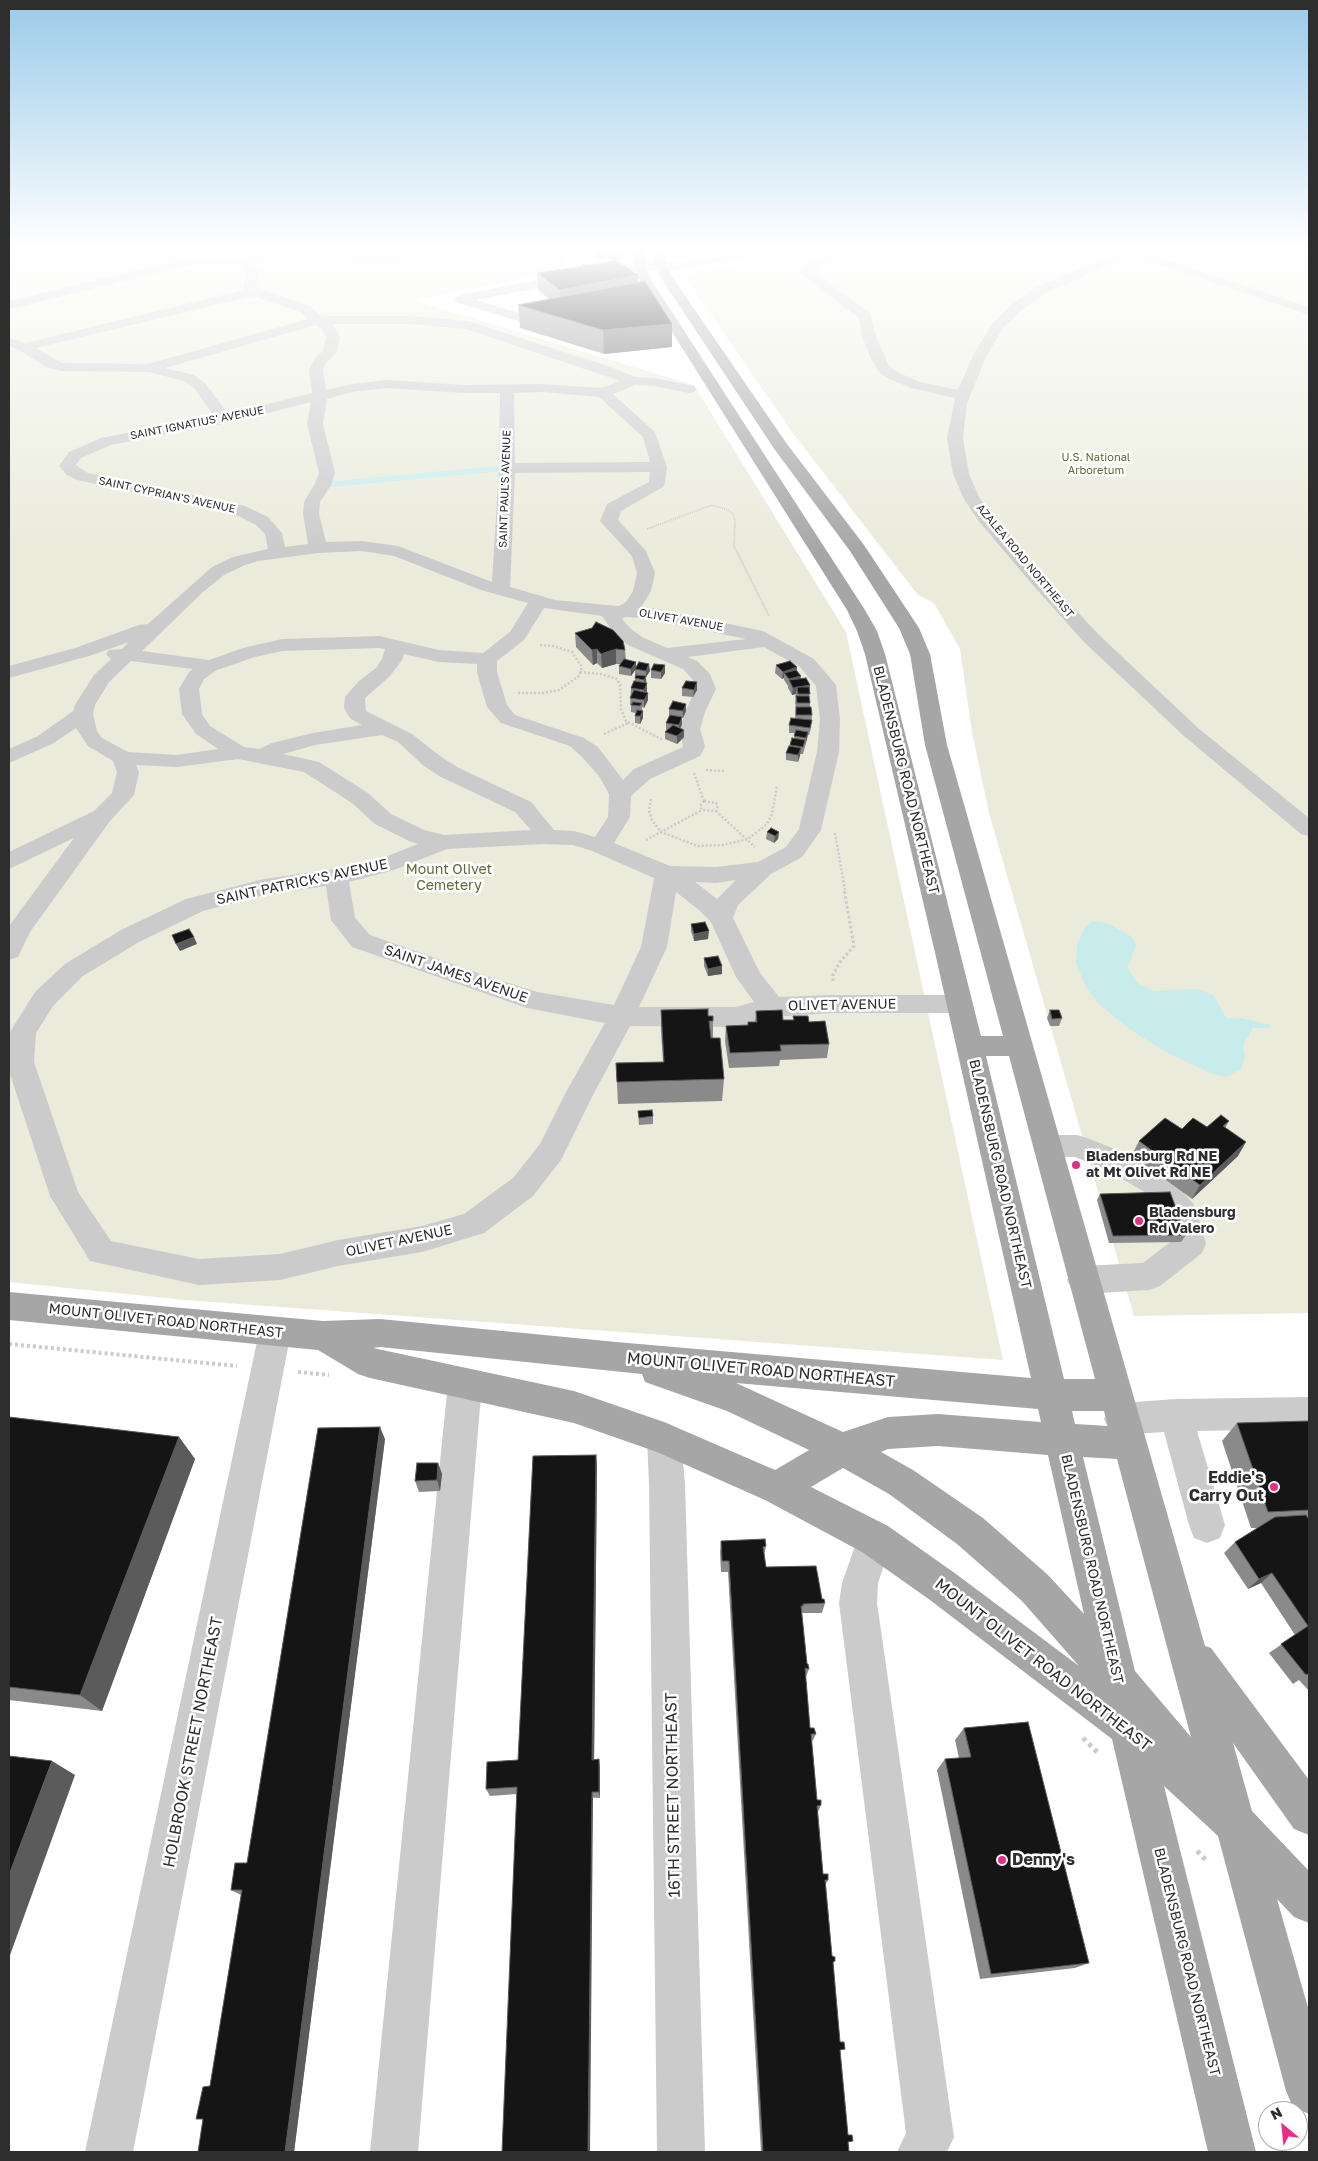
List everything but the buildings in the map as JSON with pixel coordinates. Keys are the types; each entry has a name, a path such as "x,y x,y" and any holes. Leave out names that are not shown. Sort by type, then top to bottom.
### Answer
{"main road":[{"name":"BLADENSBURG ROAD NORTHEAST","path":"691,352 828,566 867,631 878,666 1063,1440 1117,1679 1232,2152"},
{"path":"716,352 781,447 858,549 909,628 920,654 936,745 1121,1419 1188,1651 1309,2090"},
{"path":"949,957 994,958"},
{"path":"970,1046 1019,1046"},
{"name":"MOUNT OLIVET ROAD NORTHEAST","path":"9,1306 323,1336 380,1333 616,1357 1052,1395 1121,1419"},
{"name":"MOUNT OLIVET ROAD NORTHEAST","path":"323,1336 370,1363 574,1407 664,1438 777,1488 875,1539 943,1587 1129,1727 1235,1824"},
{"name":"MOUNT OLIVET ROAD NORTHEAST","path":"616,1357 736,1398 843,1449 901,1482 970,1531 1035,1588 1117,1679 1235,1824"},
{"path":"777,1488 843,1449 888,1433 938,1430 1063,1440 1121,1419"},
{"path":"1188,1651 1309,1814"},
{"path":"1235,1824 1309,1902"}],"street":[{"path":"31,352 42,360 61,367 149,368 190,378 200,386 224,419"},
{"path":"149,368 206,352"},
{"path":"318,548 310,514 312,502 323,485 327,474 315,424 320,396 316,370 320,361 330,352"},
{"path":"552,352 634,381 654,382 688,388"},
{"path":"875,352 884,369 892,375 916,385 962,395"},
{"name":"AZALEA ROAD NORTHEAST","path":"981,352 962,395 956,427 958,460 970,495 983,515 1053,597 1105,651 1219,756 1309,828"},
{"path":"620,794 642,774 692,761 694,746 690,729 695,712 706,689 703,678 690,665 635,641 623,632 612,617 633,606 642,591 646,573 640,555 609,521 613,508 657,484 659,466 650,435 603,393 634,381"},
{"name":"SAINT IGNATIUS' AVENUE","path":"67,466 75,455 107,441 224,419 352,388 387,384 463,389 543,388 603,393"},
{"name":"SAINT PAUL'S AVENUE","path":"500,590 507,468 507,388"},
{"name":"SAINT CYPRIAN'S AVENUE","path":"67,466 73,472 83,477 239,510 262,521 273,533 278,553"},
{"path":"507,468 659,466"},
{"name":"OLIVET AVENUE","path":"83,714 85,705 101,679 197,588 218,571 239,561 278,553 318,548 362,546 398,551 437,568 500,590 554,605 646,612 756,635 806,663 826,684 830,719 828,752 810,830 794,852 766,868 728,901 721,918 749,977 772,1007 832,1004 960,1004"},
{"path":"238,753 203,730 192,714 189,690 196,676 210,666 250,652 282,645 379,642 456,658 493,654 517,636 538,600"},
{"path":"9,672 82,652 162,622"},
{"path":"162,622 159,634 162,645 178,661"},
{"path":"662,654 768,642"},
{"path":"396,646 392,660 383,672 366,685 355,698 354,708 358,715 405,738 432,761 449,772 523,807 543,830 544,837"},
{"path":"82,652 127,654 210,666"},
{"path":"493,654 487,672 497,706 508,719 577,742 590,752 608,773 620,794 619,817 610,850"},
{"path":"9,757 45,740 83,714 87,732 95,742 122,758 177,761 238,753 262,756 312,767 360,798 383,819 416,836 444,842 544,837 574,838 610,850 667,874 708,904 721,918"},
{"path":"333,735 358,715"},
{"path":"262,756 280,748 333,735 385,728"},
{"path":"9,951 19,929 102,816 123,795 177,761 203,730"},
{"path":"45,740 95,742"},
{"path":"122,758 128,772 123,795"},
{"path":"9,861 102,816"},
{"name":"SAINT PATRICK'S AVENUE","path":"14,1063 23,1032 44,1000 74,970 130,936 196,905 264,887 336,877 386,865 444,842"},
{"path":"341,904 386,865"},
{"name":"OLIVET AVENUE","path":"14,1063 65,1196 101,1252 199,1272 280,1267 338,1253 422,1239 473,1224 523,1187 551,1152 580,1092 622,1016 654,947 667,874 716,875 766,868"},
{"name":"SAINT JAMES AVENUE","path":"336,877 343,920 361,941 417,962 536,1001 622,1016 736,1017 772,1007"},
{"path":"1047,1146 1077,1146 1117,1162 1153,1182 1182,1212 1191,1244 1148,1276 1083,1280"},
{"name":"HOLBROOK STREET NORTHEAST","path":"109,2152 275,1332"},
{"path":"394,2152 465,1383"},
{"path":"1121,1419 1176,1415 1309,1413"},
{"path":"1176,1415 1206,1525"},
{"name":"16TH STREET NORTHEAST","path":"664,1438 681,2152"},
{"path":"875,1539 860,1583 858,1603 930,2138 921,2152"}],"path":[{"path":"625,537 712,505 728,510 735,521 734,546 767,614 771,621 785,631 798,658"},
{"path":"491,686 515,692 543,693 559,690 579,676 582,667 572,652 553,646 529,645 493,654"},
{"path":"580,672 601,674 618,679 621,709 626,721 652,735 704,770 725,772"},
{"path":"688,772 692,761"},
{"path":"692,761 704,801"},
{"path":"653,794 649,811 652,820 661,832 698,846 737,843 748,839 767,824 772,814 777,785"},
{"path":"702,810 700,806 704,801"},
{"path":"704,801 716,803 718,806 716,811"},
{"path":"817,806 833,817 854,946 840,962 833,975 832,1004"},
{"path":"610,850 661,832 702,810 716,811 748,839 766,868"},
{"path":"9,1344 336,1376"}],"green space":[{"name":"Mount Olivet Cemetery","path":"9,352 584,352 694,385 846,632 1003,1360 185,1300 9,1282"},
{"name":"U.S. National Arboretum","path":"737,352 1309,352 1309,1313 1134,1316 989,813 972,732 960,649 934,603 918,595 792,432"}],"water":[{"path":"1093,921 1109,924 1132,937 1136,946 1127,967 1137,983 1154,991 1199,989 1214,996 1226,1018 1240,1018 1271,1025 1268,1028 1253,1028 1243,1045 1245,1057 1241,1069 1226,1077 1210,1073 1164,1051 1128,1028 1098,1003 1086,987 1076,963 1077,945 1085,927"}],"waterway":[{"path":"323,485 507,468"}],"place":[{"name":"Bladensburg Rd NE at Mt Olivet Rd NE","path":"1076,1165"},
{"name":"Bladensburg Rd Valero","path":"1139,1221"},
{"name":"Eddie's Carry Out","path":"1274,1487"},
{"name":"Denny's","path":"1002,1860"}]}
